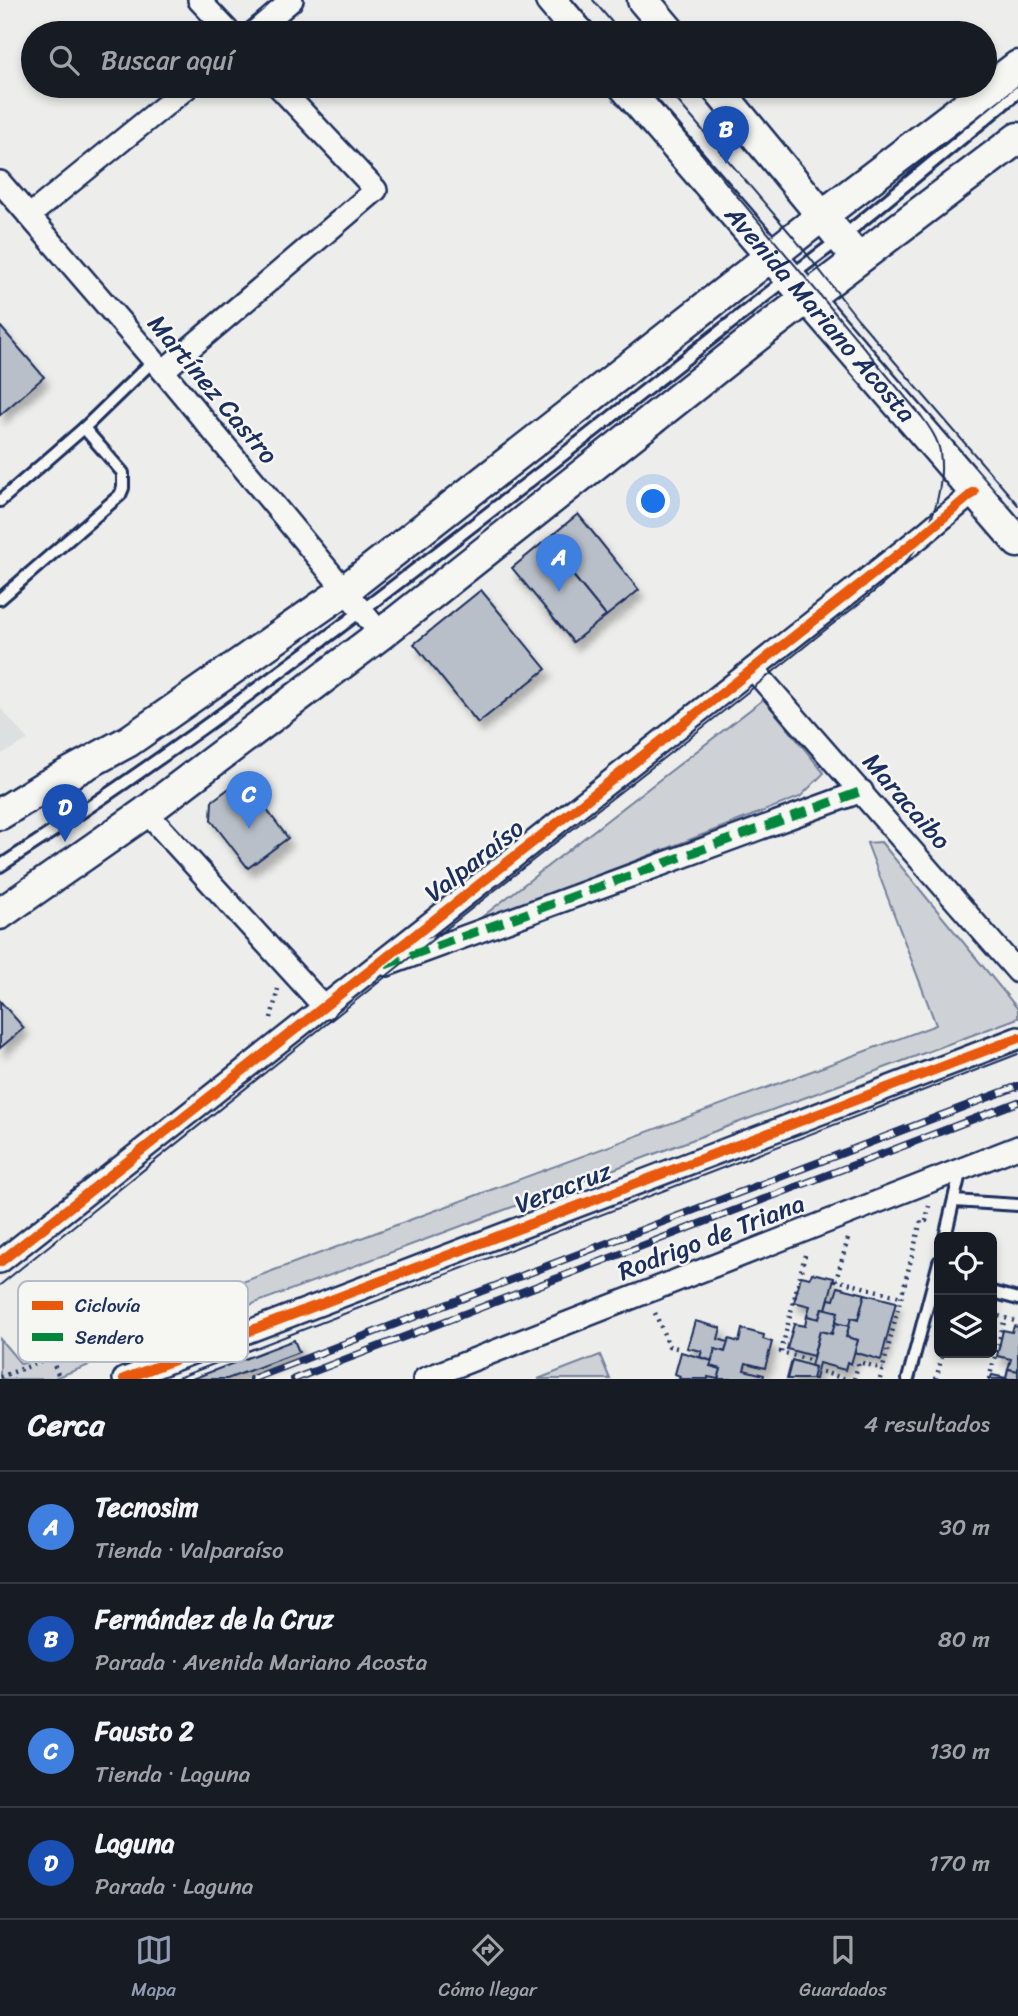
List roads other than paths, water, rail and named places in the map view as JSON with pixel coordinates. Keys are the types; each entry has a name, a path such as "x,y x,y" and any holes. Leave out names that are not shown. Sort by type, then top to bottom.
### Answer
{"main road":[{"path":"551,0 569,21"},
{"path":"643,0 661,21"},
{"path":"997,82 1018,66"},
{"name":"Avenida Mariano Acosta","path":"634,98 1018,542"},
{"path":"725,98 850,249"},
{"path":"0,914 146,812 363,612 788,278 822,215 976,98"},
{"path":"0,814 42,788 363,612 788,278 850,249 1018,138"}],"street":[{"path":"199,0 219,21"},
{"path":"267,21 292,0"},
{"path":"29,216 174,98"},
{"path":"158,366 376,190 289,98"},
{"name":"Martínez Castro","path":"0,182 363,612"},
{"name":"Valparaíso","path":"0,1262 325,1008 974,492"},
{"name":"Maracaibo","path":"753,669 1018,972"},
{"name":"Valparaíso","path":"374,969 862,791"},
{"path":"146,812 325,1008"},
{"name":"Veracruz","path":"248,1332 1018,1038"},
{"name":"Rodrigo de Triana","path":"424,1379 1018,1147"},
{"name":"Veracruz","path":"124,1379 169,1362"}],"lane":[{"path":"850,249 946,154 1018,92"},
{"path":"0,501 158,366"},
{"path":"0,598 120,495 123,472 84,428"},
{"path":"0,866 263,686 363,612"},
{"path":"946,1232 961,1169"},
{"path":"954,1200 1018,1205"},
{"path":"908,1379 934,1288"},
{"path":"997,1293 1018,1299"}],"tram line":[{"path":"572,0 590,21"},
{"path":"593,0 611,21"},
{"path":"0,1285 876,590 909,558 924,535 935,508 941,466 940,452 931,429 655,98"},
{"path":"675,98 795,239 858,319 1018,505"},
{"path":"248,1351 1018,1054"},
{"path":"175,1379 219,1362"}],"railway":[{"path":"252,1379 1018,1086"},
{"path":"294,1379 1018,1102"}],"place":[{"name":"Fernández de la Cruz","path":"726,164"},
{"name":"Tecnosim","path":"559,592"},
{"name":"Fausto 2","path":"249,829"},
{"name":"Laguna","path":"65,842"}]}
